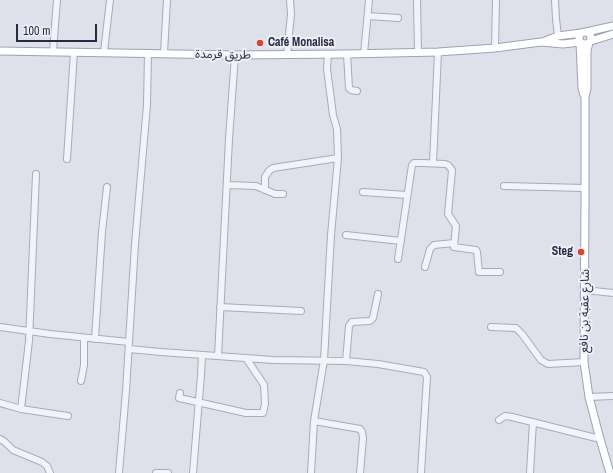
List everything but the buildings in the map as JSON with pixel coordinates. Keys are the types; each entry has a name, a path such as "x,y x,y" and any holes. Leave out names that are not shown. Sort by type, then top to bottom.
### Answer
{"main road":[{"name":"طريق قرمدة","path":"0,51 235,55 438,52 496,48 541,42 558,36 613,26"},
{"path":"580,42 578,36 583,32 591,36 590,42"},
{"name":"طريق قرمدة","path":"541,42 563,44 580,42 585,45 613,34"},
{"name":"شارع عقبة بن نافع","path":"580,42 582,88 584,97 584,362 589,396 600,439 610,460 610,473"},
{"name":"شارع عقبة بن نافع","path":"584,97 587,88 587,50 590,42"},
{"path":"563,44 572,46 580,54"}],"street":[{"path":"53,51 57,0"},
{"path":"104,52 110,0"},
{"path":"164,53 167,0"},
{"path":"287,55 291,14 290,0"},
{"path":"364,54 369,0"},
{"path":"417,0 418,52"},
{"path":"496,0 496,48"},
{"path":"555,0 558,36"},
{"path":"368,16 398,18"},
{"path":"68,159 74,52"},
{"path":"433,163 438,52"},
{"path":"119,473 147,105 148,53"},
{"path":"311,473 314,421 324,360 338,158 337,129 332,116 327,69 328,54"},
{"path":"347,54 349,88 350,90 357,90"},
{"path":"218,356 235,55"},
{"path":"265,190 265,177 273,168 338,158"},
{"path":"398,259 412,165 417,163 433,163 448,165 452,170 448,214 456,226 454,243 455,248 476,250 478,272 500,272"},
{"path":"21,409 28,358 36,174"},
{"path":"227,185 252,186 275,194 283,194"},
{"path":"504,186 585,188"},
{"path":"95,339 102,232 107,187"},
{"path":"363,192 407,195"},
{"path":"346,235 401,241"},
{"path":"425,267 430,249 434,245 454,243"},
{"path":"585,290 613,293"},
{"path":"346,361 349,326 352,322 370,321 373,318 378,294"},
{"path":"220,307 301,311"},
{"path":"0,327 84,338 129,342"},
{"path":"491,327 516,328 541,360 548,364 584,362"},
{"path":"81,381 84,365 84,338"},
{"path":"129,349 273,360 346,361 418,370 426,373 421,473"},
{"path":"193,473 202,355"},
{"path":"180,393 179,398 246,413 263,413 265,404 264,385 246,358"},
{"path":"589,396 613,396"},
{"path":"0,403 21,409 68,416"},
{"path":"499,420 502,417 509,416 600,439"},
{"path":"314,421 360,429 363,438 360,473"},
{"path":"530,473 533,422"},
{"path":"0,439 12,450 42,462 47,466 50,473"},
{"path":"156,473 168,473"}],"place":[{"name":"Café Monalisa","path":"260,43"},
{"name":"Steg","path":"581,252"}]}
